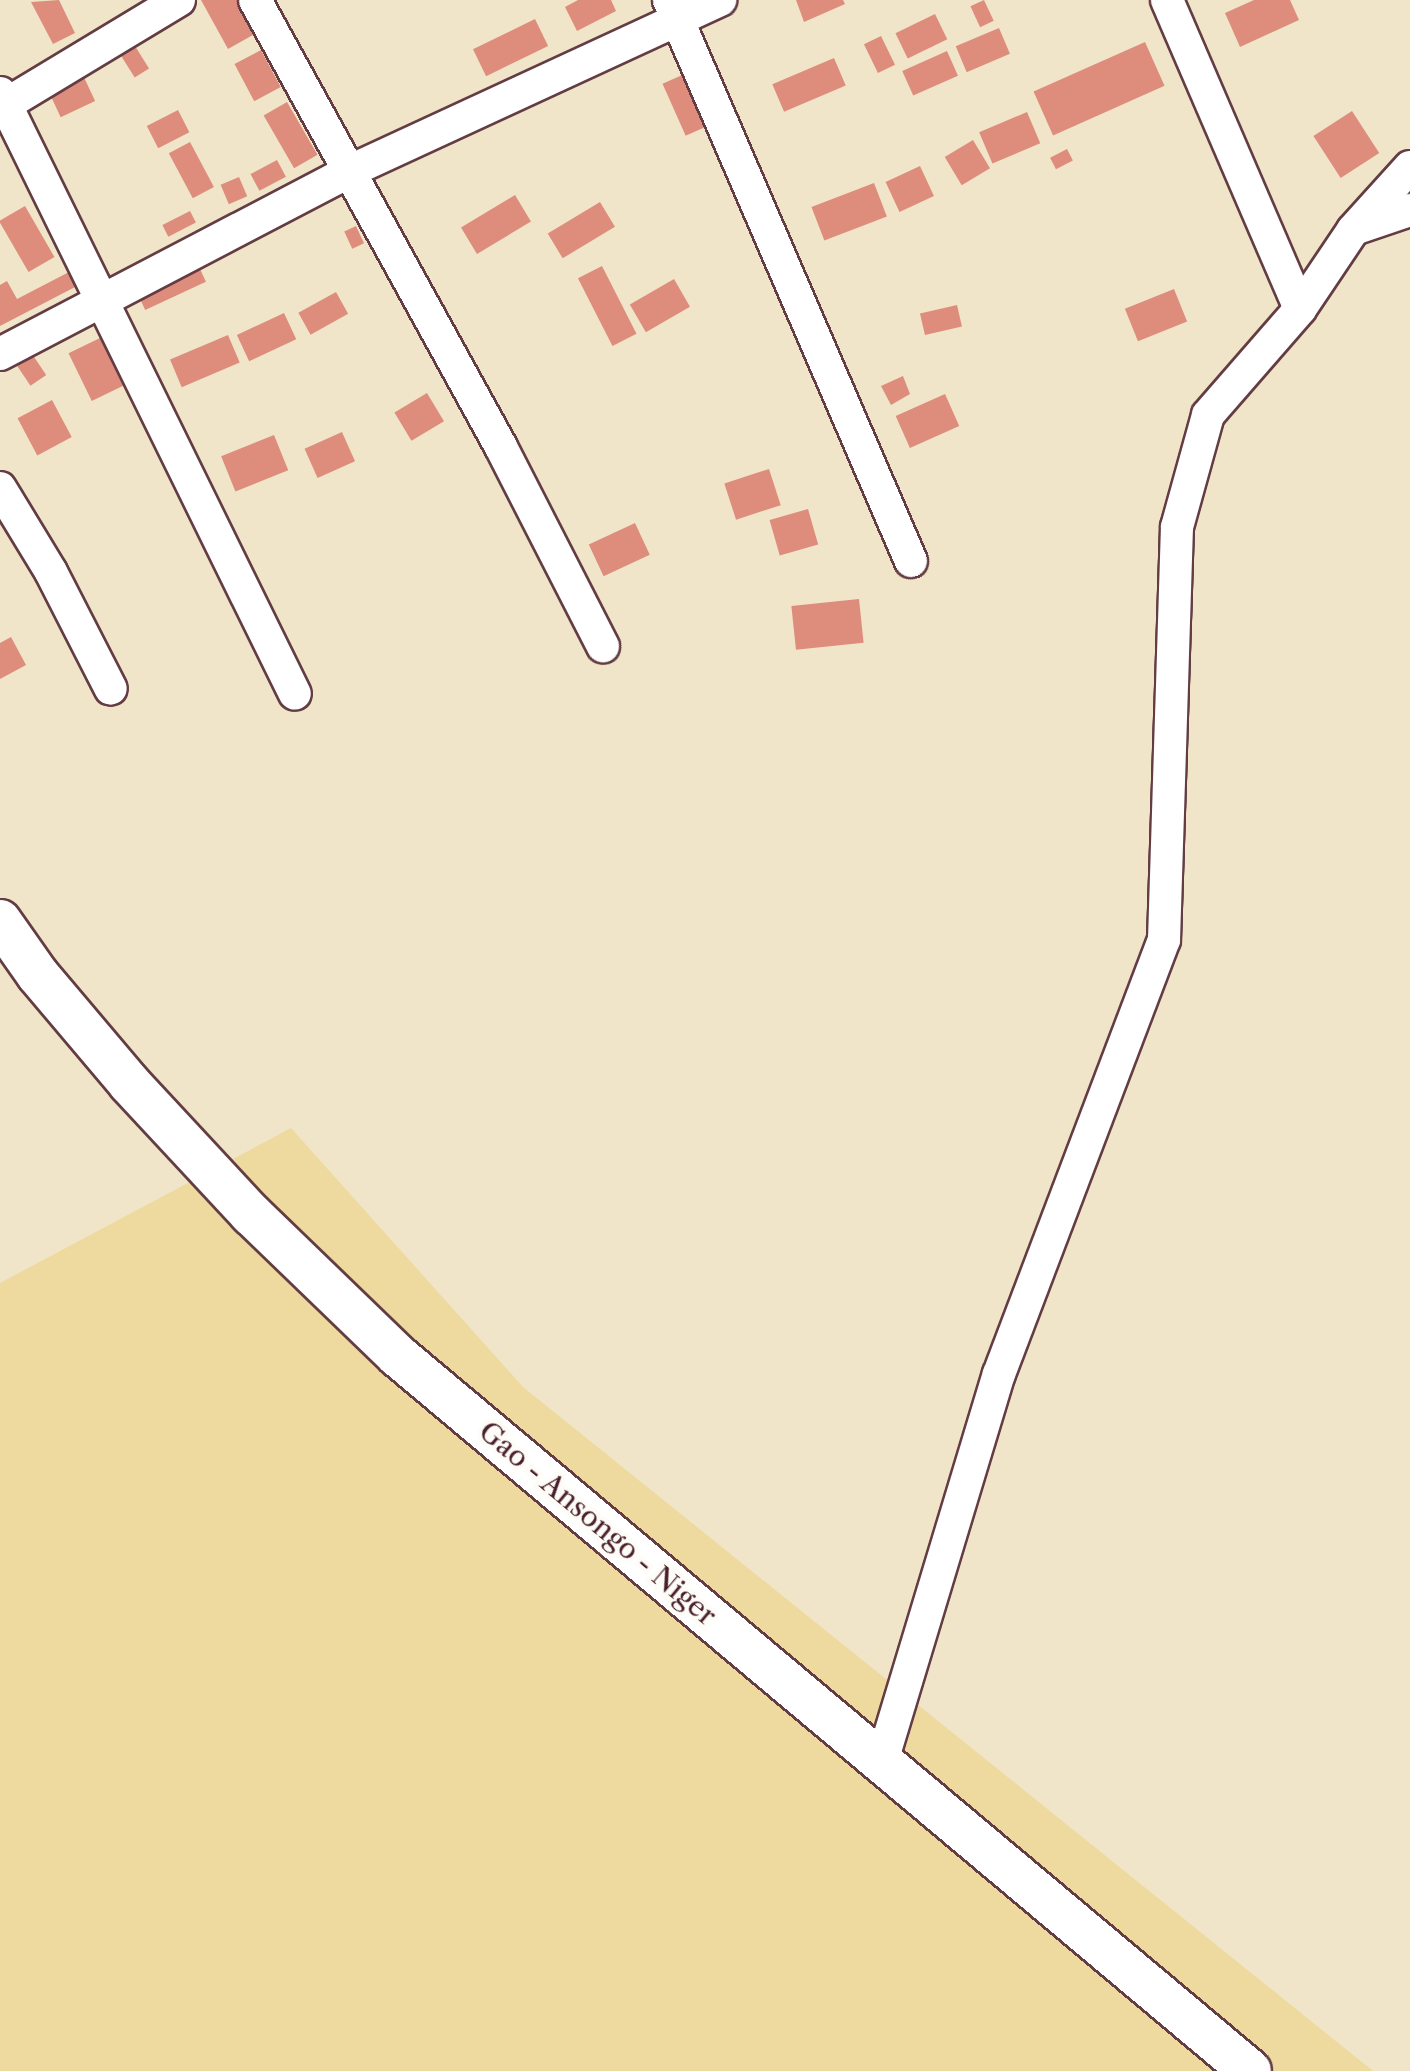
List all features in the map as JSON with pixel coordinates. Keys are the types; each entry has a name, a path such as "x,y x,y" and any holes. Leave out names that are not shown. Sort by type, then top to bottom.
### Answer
{"main road":[{"name":"Gao - Ansongo - Niger","path":"0,920 38,975 130,1084 251,1214 398,1356 1250,2071"}],"street":[{"path":"179,0 2,102 295,694"},
{"path":"255,0 603,646"},
{"path":"0,354 673,8 720,0"},
{"path":"1167,0 1300,309"},
{"path":"673,8 911,561"},
{"path":"882,1762 999,1374 1164,940 1177,527 1208,415 1300,309 1353,230 1410,166"},
{"path":"1353,230 1410,210"},
{"path":"0,488 51,572 111,689"}],"sand":[{"path":"291,1128 523,1387 1373,2071 0,2071 0,1283"}],"building":[{"path":"59,0 75,33 53,44 31,2"},
{"path":"201,0 240,0 258,32 228,49"},
{"path":"578,0 611,0 616,11 577,31 565,7"},
{"path":"796,0 843,0 845,4 804,22"},
{"path":"984,0 994,21 980,27 970,6"},
{"path":"1254,0 1290,0 1299,20 1240,47 1225,13"},
{"path":"935,14 947,39 908,58 895,33"},
{"path":"535,19 548,46 486,76 473,49"},
{"path":"999,28 1010,54 967,72 956,46"},
{"path":"881,36 895,65 878,73 864,44"},
{"path":"130,38 149,69 135,78 116,47"},
{"path":"1145,42 1165,86 1053,135 1034,92"},
{"path":"261,50 281,87 254,101 235,64"},
{"path":"947,51 958,76 913,96 902,71"},
{"path":"834,58 846,86 784,112 772,84"},
{"path":"689,72 712,124 686,136 663,84"},
{"path":"82,73 95,101 61,117 48,89"},
{"path":"287,102 318,155 294,168 264,116"},
{"path":"178,110 189,132 158,148 147,126"},
{"path":"1352,111 1379,153 1341,178 1313,136"},
{"path":"1027,112 1040,143 992,164 979,132"},
{"path":"973,140 990,168 962,185 945,157"},
{"path":"190,142 214,187 193,198 169,153"},
{"path":"1067,149 1073,161 1056,169 1050,158"},
{"path":"277,160 286,177 259,191 251,174"},
{"path":"920,166 934,196 900,212 886,182"},
{"path":"239,177 247,196 229,204 221,185"},
{"path":"874,183 887,217 824,241 811,207"},
{"path":"515,195 531,222 477,254 461,227"},
{"path":"600,202 615,227 563,258 548,233"},
{"path":"25,206 54,257 29,272 0,223"},
{"path":"190,211 196,223 168,237 162,225"},
{"path":"356,226 364,243 352,249 344,231"},
{"path":"602,266 637,334 612,346 578,278"},
{"path":"200,269 206,282 145,310 139,297"},
{"path":"69,272 77,286 0,326 0,285 7,281 17,299"},
{"path":"674,279 690,307 646,332 630,304"},
{"path":"1174,289 1187,321 1138,341 1125,309"},
{"path":"336,292 348,314 311,335 298,313"},
{"path":"957,305 962,326 925,335 920,314"},
{"path":"284,313 296,339 249,361 237,335"},
{"path":"228,335 240,363 182,387 170,360"},
{"path":"100,338 123,386 92,401 69,353"},
{"path":"30,351 46,375 30,386 14,362"},
{"path":"903,376 910,394 891,405 881,386"},
{"path":"427,393 444,421 411,441 394,413"},
{"path":"945,394 959,426 910,448 896,416"},
{"path":"52,400 72,437 37,455 18,418"},
{"path":"342,432 355,461 318,478 305,449"},
{"path":"274,435 288,470 235,492 221,456"},
{"path":"769,469 781,505 736,520 724,484"},
{"path":"808,509 818,545 780,556 770,520"},
{"path":"635,523 650,555 604,576 589,545"},
{"path":"859,599 864,643 796,650 791,606"},
{"path":"11,637 26,665 0,679 0,643"}]}
